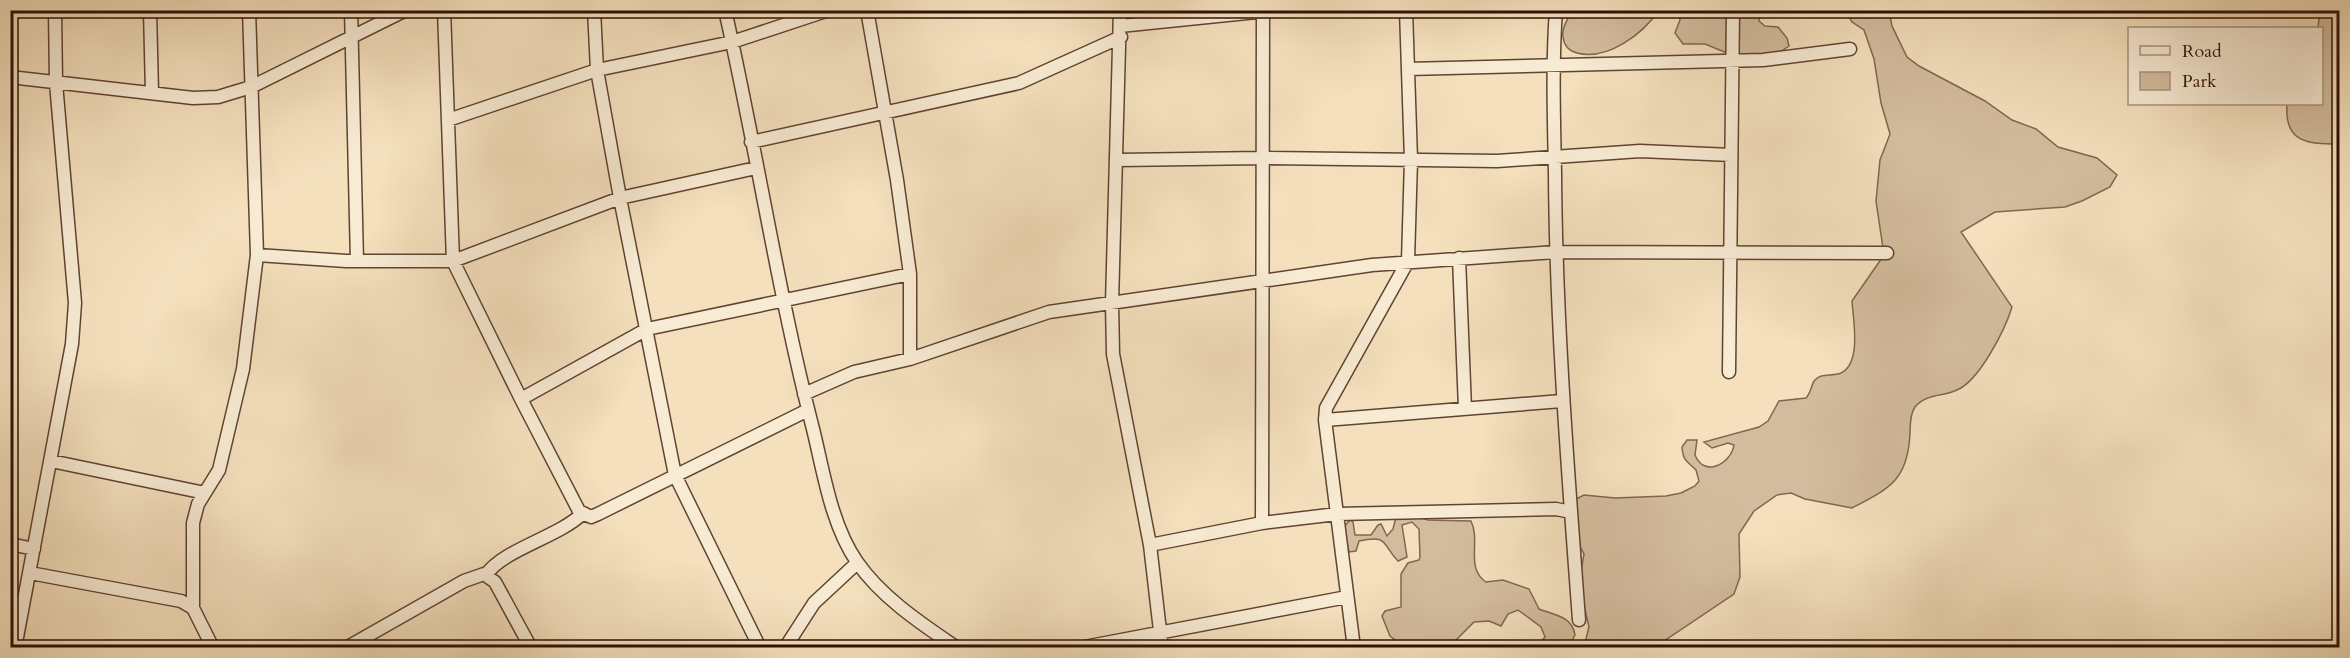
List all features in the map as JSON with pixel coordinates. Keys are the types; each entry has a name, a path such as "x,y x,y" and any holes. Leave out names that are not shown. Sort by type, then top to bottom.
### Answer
{"street":[{"path":"15,648 72,344 75,303 56,83 55,10"},
{"path":"150,10 152,93"},
{"path":"213,648 193,608 193,523 198,504 219,470 243,369 257,255 249,10"},
{"path":"351,10 357,261"},
{"path":"10,77 193,98 218,97 251,87 406,10"},
{"path":"444,10 453,261 521,399 582,514 591,517 598,514 808,410"},
{"path":"594,10 597,70 675,475 760,648"},
{"path":"725,10 782,299 830,497 846,542 857,563 888,596 957,648"},
{"path":"448,120 597,70 732,42 829,10"},
{"path":"867,10 897,180 910,274 910,359"},
{"path":"1120,10 1118,160 1112,303 1113,354 1150,545 1162,648"},
{"path":"751,142 884,115 1019,83 1120,31 1276,10"},
{"path":"1354,648 1325,420 1326,408 1408,261 1411,160 1406,10"},
{"path":"1556,10 1552,63 1556,252 1562,401 1579,620"},
{"path":"1729,372 1733,10"},
{"path":"1262,523 1263,12"},
{"path":"1408,69 1552,63 1762,60 1850,49"},
{"path":"1118,160 1263,158 1497,161 1640,151 1731,155"},
{"path":"257,255 357,261 453,261 620,198 756,168"},
{"path":"804,394 854,372 910,359 1049,312 1408,261 1556,252 1887,253"},
{"path":"1459,258 1465,409"},
{"path":"521,399 647,329 910,274"},
{"path":"1325,420 1562,401"},
{"path":"51,461 205,493"},
{"path":"1150,545 1262,523 1337,514 1556,508 1571,512"},
{"path":"486,575 495,565 565,527 582,514"},
{"path":"10,544 34,549"},
{"path":"784,648 814,603 857,563"},
{"path":"30,573 181,601 193,608"},
{"path":"346,648 477,575 486,575 495,582 531,648"},
{"path":"1079,648 1347,597"}],"green space":[{"path":"1570,10 1658,11 1634,37 1623,44 1600,53 1588,54 1574,52 1564,43 1563,30"},
{"path":"1679,11 1760,11 1759,21 1765,26 1778,27 1787,38 1789,46 1771,58 1727,53 1705,44 1683,44 1675,33 1680,20"},
{"path":"1846,11 1889,11 1892,26 1907,57 1919,66 1985,101 2012,120 2036,129 2058,147 2097,158 2117,175 2110,187 2082,201 2065,207 1995,212 1961,232 2012,307 1990,354 1974,376 1957,390 1925,399 1915,407 1911,416 1905,462 1901,472 1887,488 1852,508 1805,499 1791,493 1777,495 1754,511 1739,534 1740,577 1734,594 1655,647 1584,647 1589,627 1581,593 1584,554 1568,526 1570,502 1584,495 1615,498 1666,496 1681,493 1695,486 1699,481 1696,470 1683,455 1682,447 1687,440 1697,440 1695,455 1699,462 1704,466 1717,466 1728,458 1734,445 1728,443 1712,448 1704,442 1759,427 1768,421 1779,401 1806,398 1817,378 1841,373 1848,368 1852,360 1855,340 1852,301 1884,255 1876,201 1880,160 1890,134 1881,103 1874,59 1864,30 1852,22"},
{"path":"2320,11 2339,11 2339,144 2308,142 2300,139 2294,134 2287,117 2287,105 2323,105 2323,27 2318,27"},
{"path":"1412,515 1428,520 1471,521 1475,537 1476,569 1480,576 1486,582 1503,580 1529,589 1539,609 1562,617 1570,624 1575,635 1569,647 1536,647 1545,637 1541,627 1518,610 1508,614 1501,626 1489,621 1474,622 1455,641 1404,647 1390,636 1382,616 1385,611 1401,607 1401,574 1408,563 1419,560 1419,529 1412,522 1402,525 1407,557 1398,561 1384,542 1376,539 1359,541 1356,551 1349,552 1343,528 1350,520 1353,522 1355,535 1371,535 1381,524 1387,536 1393,529 1396,517"}]}
